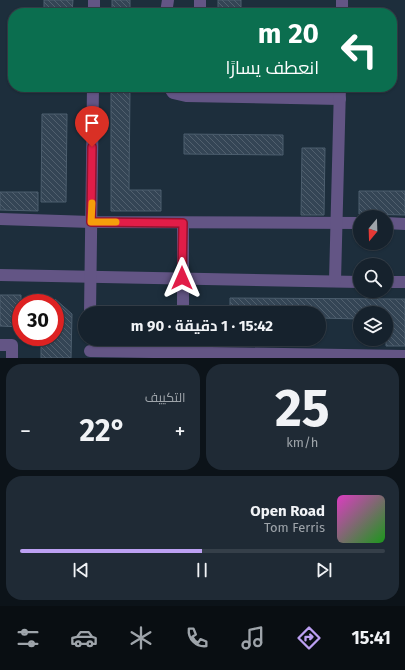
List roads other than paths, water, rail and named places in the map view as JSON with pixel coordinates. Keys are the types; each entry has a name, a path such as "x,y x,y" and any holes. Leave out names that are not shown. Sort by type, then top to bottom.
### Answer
{"street":[{"path":"90,306 93,92"},
{"path":"172,92 186,96 197,92"},
{"path":"216,92 340,100"},
{"path":"335,281 340,92"},
{"path":"0,219 183,223 353,223"},
{"path":"183,223 183,306"},
{"path":"393,223 405,224"},
{"path":"0,275 353,282"},
{"path":"393,282 405,282"},
{"path":"0,345 12,345 12,358"},
{"path":"184,346 184,352"},
{"path":"90,349 184,352 239,356 405,356"}]}
